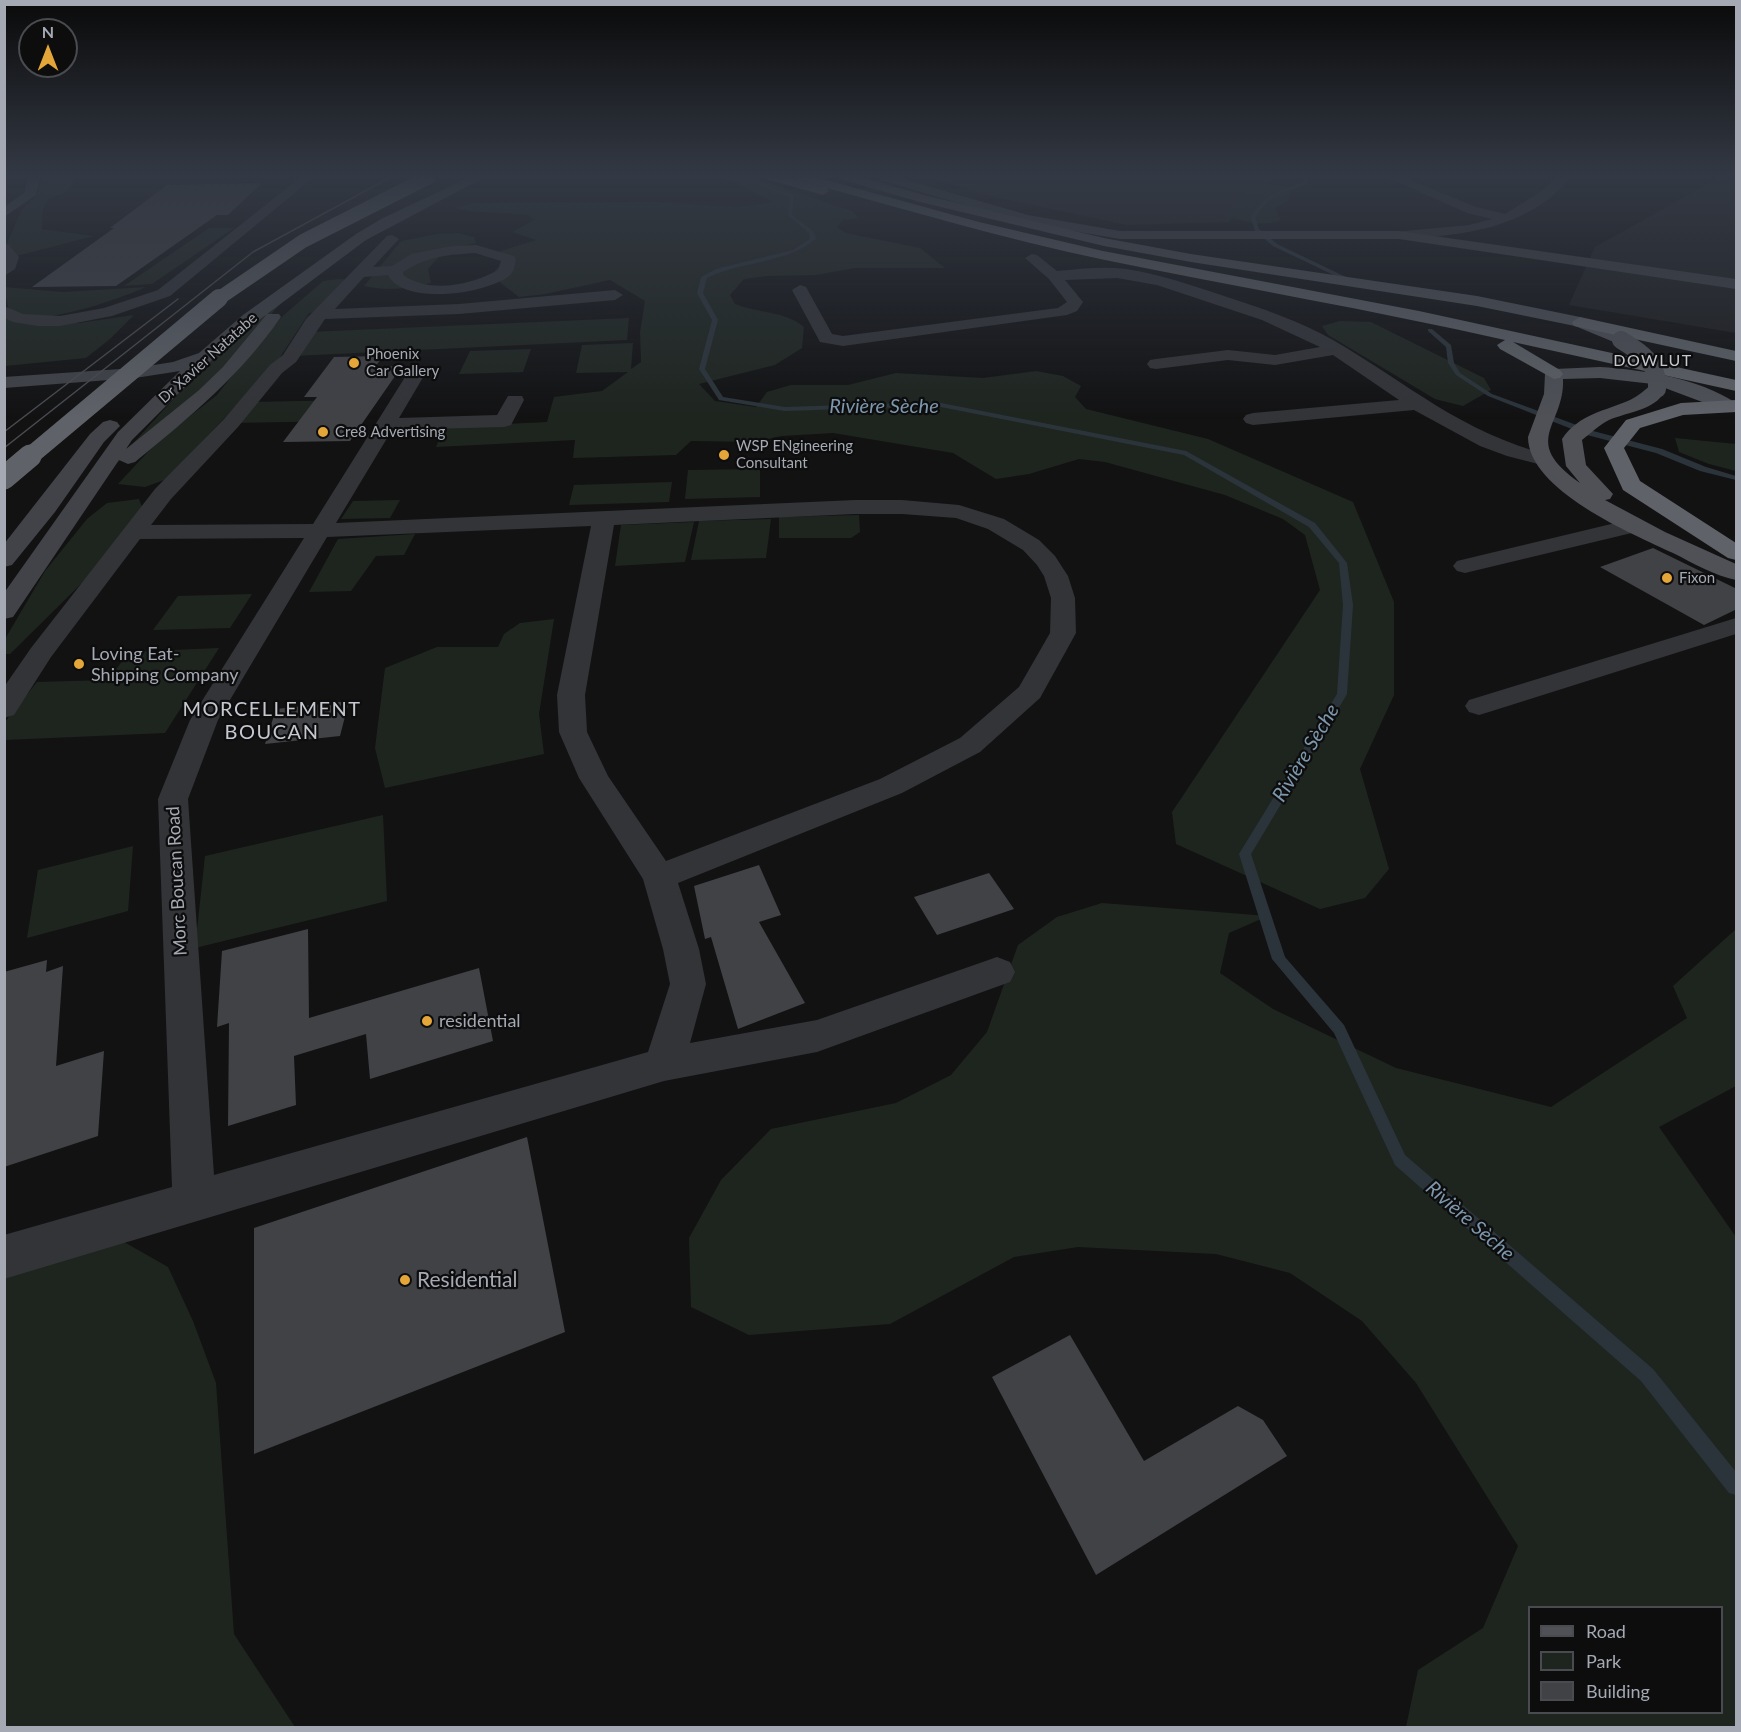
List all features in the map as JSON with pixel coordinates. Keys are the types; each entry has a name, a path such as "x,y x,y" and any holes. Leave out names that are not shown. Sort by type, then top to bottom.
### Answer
{"highway":[{"path":"4,478 219,298 279,258"},
{"path":"1115,258 1419,316 1737,386"},
{"path":"1128,258 1170,268"},
{"path":"1168,258 1428,306 1737,372"},
{"path":"1419,316 1495,340 1521,352 1554,374"},
{"path":"1580,322 1737,356"},
{"path":"1733,406 1681,409 1633,424 1614,448 1631,485 1737,553"}],"main road":[{"path":"4,560 47,507 97,438 177,374 226,324 313,258"},
{"name":"Dr Xavier Natatabe","path":"4,612 125,436 177,374 207,355 249,320 333,258"},
{"path":"90,489 205,395 230,371 271,319 338,258"},
{"path":"1191,258 1477,302 1580,322 1621,340 1643,354 1656,369 1659,378 1657,389 1650,398 1636,406 1595,419 1572,439 1576,466 1592,485 1637,517 1737,564"},
{"path":"1556,258 1737,284"},
{"path":"47,369 142,355 199,337 226,324"},
{"path":"4,373 128,363 177,374"},
{"path":"1733,406 1688,387 1638,375 1589,370 1554,374 1553,395 1543,416 1538,443 1542,459 1561,478 1588,499 1632,526 1737,573"},
{"path":"4,384 135,373 177,374"},
{"path":"4,384 86,392 102,408 97,438"}],"street":[{"path":"4,272 10,266 12,258"},
{"path":"4,311 19,319 54,320 102,314 144,302 164,293 208,258"},
{"path":"4,709 40,654 163,494 231,423 276,369 290,358 305,332 375,258"},
{"path":"361,273 396,270 415,258"},
{"path":"396,270 395,276 410,286 433,290 455,288 496,279 505,272 509,259 505,258"},
{"path":"800,290 826,338 843,341 1060,312 1071,308 1075,302 1054,276 1032,258"},
{"path":"1054,276 1124,274 1166,282 1288,325 1337,349 1446,422 1502,447 1542,459"},
{"path":"321,314 459,309 615,295"},
{"path":"1156,364 1228,355 1275,360 1337,349"},
{"name":"Morc Boucan Road","path":"194,1202 173,799 204,720 416,374"},
{"path":"386,424 504,421 515,400"},
{"path":"1253,419 1416,404"},
{"path":"136,532 319,531 855,507 902,507 959,512 996,524 1031,545 1047,561 1056,576 1063,597 1063,633 1030,692 970,745 891,786 659,877"},
{"path":"604,519 571,695 573,732 594,778 659,877 681,949 688,984 664,1064"},
{"path":"1465,566 1632,526"},
{"path":"1479,706 1737,626"},
{"path":"4,1257 664,1064 817,1036 997,972"}],"shaded area":[{"path":"1590,258 1736,258 1736,333 1569,305"}],"green space":[{"path":"165,258 190,258 152,284 124,286"},
{"path":"387,258 438,258 428,269 431,283 398,289 364,286"},
{"path":"497,258 932,258 945,268 855,268 815,275 744,279 730,295 735,304 780,315 797,322 804,327 802,348 775,365 699,384 715,401 756,407 767,392 791,385 848,385 896,373 983,378 1036,371 1063,376 1081,386 1075,397 1086,409 1208,439 1353,502 1394,602 1394,695 1360,769 1389,869 1365,898 1320,909 1176,844 1172,812 1320,590 1305,535 1283,519 1225,495 1105,462 1079,459 1029,474 996,479 953,453 833,433 782,436 754,442 691,441 676,455 573,458 575,440 436,447 444,427 547,422 554,397 602,391 628,372 576,373 582,345 633,343 631,369 641,362 640,332 645,301 610,280 545,294 519,297 493,277 496,269 509,262"},
{"path":"352,280 323,312 309,313 277,362 167,479 145,487 118,484 159,440 217,395 257,344 284,315 323,281"},
{"path":"4,287 63,292 146,287 94,306 41,318 79,323 134,315 110,339 86,358 5,366 5,314 9,311"},
{"path":"283,301 242,351 221,372 176,414 113,466 215,358 236,338"},
{"path":"629,318 627,340 294,356 309,332"},
{"path":"1340,321 1371,322 1484,378 1491,390 1463,406 1435,399 1328,335 1322,326"},
{"path":"531,349 523,372 459,374 470,351"},
{"path":"355,400 340,421 231,423 250,402"},
{"path":"1675,438 1736,444 1736,471 1709,464 1679,452"},
{"path":"760,469 760,497 685,499 688,470"},
{"path":"672,482 669,502 569,505 574,485"},
{"path":"139,499 142,507 87,578 10,654 5,654 5,639 45,571 87,519 107,503"},
{"path":"400,500 390,518 341,519 353,501"},
{"path":"859,515 860,532 851,538 779,538 779,517"},
{"path":"771,519 766,558 691,560 699,521"},
{"path":"694,522 685,562 615,566 621,525"},
{"path":"415,534 404,555 376,556 351,591 309,592 338,539"},
{"path":"252,594 230,628 153,630 178,596"},
{"path":"554,619 539,714 544,754 385,788 375,748 385,668 437,647 498,647 504,634 520,623"},
{"path":"219,648 165,733 5,740 4,723 37,682 108,680 129,652"},
{"path":"383,815 387,901 195,948 205,856"},
{"path":"133,846 128,911 27,938 38,870"},
{"path":"1102,903 1268,916 1229,933 1220,973 1273,1009 1396,1068 1551,1107 1687,1018 1673,986 1736,929 1736,1086 1659,1127 1736,1237 1736,1727 1406,1727 1418,1670 1483,1628 1518,1546 1416,1383 1362,1321 1290,1273 1216,1254 1078,1247 1014,1257 890,1324 749,1335 691,1307 689,1238 721,1180 771,1129 896,1103 951,1075 987,1032 1018,945 1057,917"},
{"path":"117,1238 168,1267 193,1321 216,1383 234,1634 295,1727 5,1727 4,1273"}],"building":[{"path":"73,258 156,258 116,286 32,287"},
{"path":"383,356 375,367 402,366 350,441 283,442 317,397 304,397 334,357"},
{"name":"Fixon","path":"1653,548 1737,589 1737,609 1704,625 1600,567"},
{"path":"349,701 340,736 265,744 276,709"},
{"path":"759,865 781,915 759,922 805,1003 738,1029 711,937 705,939 694,886"},
{"path":"989,873 1014,909 937,935 914,897"},
{"path":"308,929 309,1018 479,968 493,1041 370,1079 366,1034 294,1056 296,1105 228,1126 229,1023 217,1027 222,951"},
{"path":"47,960 46,972 63,966 56,1066 104,1051 98,1136 4,1167 4,972"},
{"name":"Residential","path":"527,1137 565,1332 254,1454 254,1228"},
{"path":"1070,1335 1144,1461 1238,1406 1263,1420 1287,1456 1096,1575 992,1377"}],"waterway":[{"name":"Rivière Sèche","path":"767,258 718,270 704,277 700,293 715,320 702,369 721,399 785,409 936,404 1186,453 1312,525 1343,563 1348,605 1342,694 1245,854 1279,959 1339,1029 1400,1160 1647,1375 1736,1486"},
{"path":"1302,258 1348,280"},
{"path":"1430,330 1449,346 1451,363 1458,374 1490,395 1590,433 1659,451 1703,469 1736,478"}],"tram line":[{"path":"4,448 246,258"},
{"path":"4,432 178,299"}],"place":[{"name":"Phoenix Car Gallery","path":"354,363"},
{"name":"Cre8 Advertising","path":"323,432"},
{"name":"WSP ENgineering Consultant","path":"724,455"},
{"name":"Fixon","path":"1667,578"},
{"name":"Loving Eat- Shipping Company","path":"79,664"},
{"name":"residential","path":"427,1021"},
{"name":"Residential","path":"405,1280"}],"district":[{"name":"DOWLUT","path":"1653,361"},
{"name":"MORCELLEMENT BOUCAN","path":"272,722"}]}
